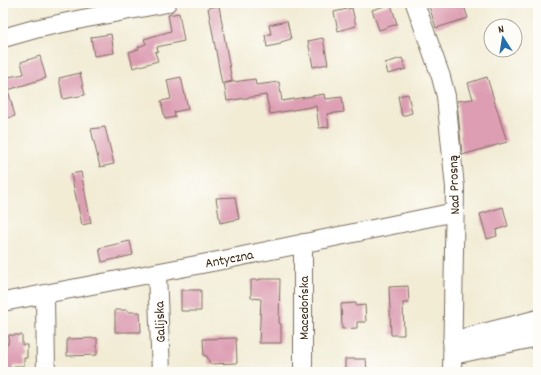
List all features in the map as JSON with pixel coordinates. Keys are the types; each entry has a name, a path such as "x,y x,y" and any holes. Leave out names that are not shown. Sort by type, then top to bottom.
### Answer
{"street":[{"path":"3,38 62,23 167,3"},
{"name":"Nad Prosną","path":"415,3 441,77 446,96 455,188 452,356"},
{"name":"Antyczna","path":"3,302 157,273 455,212"},
{"name":"Macedońska","path":"303,372 304,243"},
{"name":"Galijska","path":"157,273 161,372"},
{"path":"45,295 46,372"},
{"path":"452,356 538,319"},
{"path":"452,356 538,337"}],"building":[{"path":"439,3 463,3 468,18 436,28 429,6"},
{"path":"391,4 397,24 379,30 372,10"},
{"path":"219,6 232,81 225,83 255,79 256,85 279,82 282,101 324,94 325,99 342,97 344,112 327,114 329,127 319,128 316,106 270,114 266,95 227,101 224,83 222,84 208,8"},
{"path":"352,8 356,26 338,31 334,12"},
{"path":"179,13 184,41 157,47 158,51 155,52 158,61 133,68 129,52 139,49 138,47 146,44 144,39 171,31 168,15"},
{"path":"287,21 291,39 281,42 281,44 267,47 265,35 271,34 269,25"},
{"path":"111,34 114,53 94,56 91,37"},
{"path":"323,38 328,64 313,67 308,41"},
{"path":"40,56 46,78 8,90 15,116 3,119 3,78 24,74 21,62"},
{"path":"402,58 406,69 388,74 385,63"},
{"path":"80,73 85,95 63,99 59,78"},
{"path":"181,77 188,109 174,112 175,117 165,119 161,101 171,99 167,80"},
{"path":"487,77 507,142 462,155 457,101 473,99 468,83"},
{"path":"408,94 412,113 402,116 398,96"},
{"path":"105,127 114,164 100,167 91,129"},
{"path":"81,172 91,223 82,225 71,174"},
{"path":"235,197 239,219 220,223 216,198"},
{"path":"503,207 508,226 496,230 497,236 487,239 480,214"},
{"path":"130,241 133,255 102,262 99,248"},
{"path":"280,279 279,323 281,324 281,343 259,343 261,299 251,298 251,280"},
{"path":"408,286 409,303 403,303 404,335 391,335 389,287"},
{"path":"181,290 201,290 201,311 181,311"},
{"path":"356,303 356,306 365,305 366,322 357,322 357,328 342,329 341,304"},
{"path":"115,310 140,312 141,332 115,332"},
{"path":"9,335 22,335 22,345 27,345 27,358 24,358 24,366 14,366 14,372 3,372 3,344 8,344"},
{"path":"97,338 97,355 67,356 67,339"},
{"path":"236,338 237,363 210,364 207,356 204,356 203,339"},
{"path":"345,359 366,359 367,372 345,372"}]}
